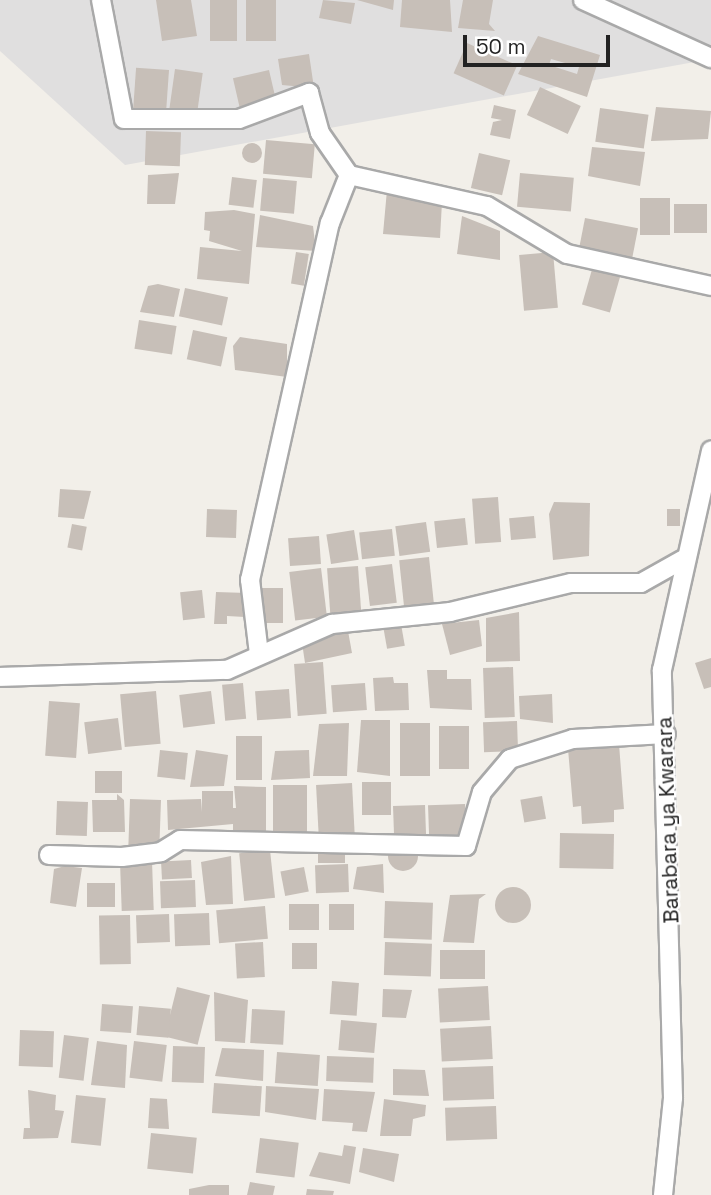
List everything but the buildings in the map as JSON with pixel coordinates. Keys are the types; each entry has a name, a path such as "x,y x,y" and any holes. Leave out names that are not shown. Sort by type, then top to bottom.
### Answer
{"street":[{"path":"101,0 124,119 239,119 309,93 320,133 349,174 487,206 567,254 711,286"},
{"path":"583,0 711,58"},
{"path":"259,654 250,580 330,223 349,174"},
{"name":"Barabara ya Kwarara","path":"663,1195 673,1098 666,734 662,670 682,560 711,450"},
{"path":"0,677 228,670 332,624 450,612 570,583 640,583 682,560"},
{"path":"49,855 122,857 161,852 180,841 466,846 482,792 510,759 573,739 666,734"}],"shaded area":[{"path":"0,0 711,0 711,59 125,165 0,51"}]}
